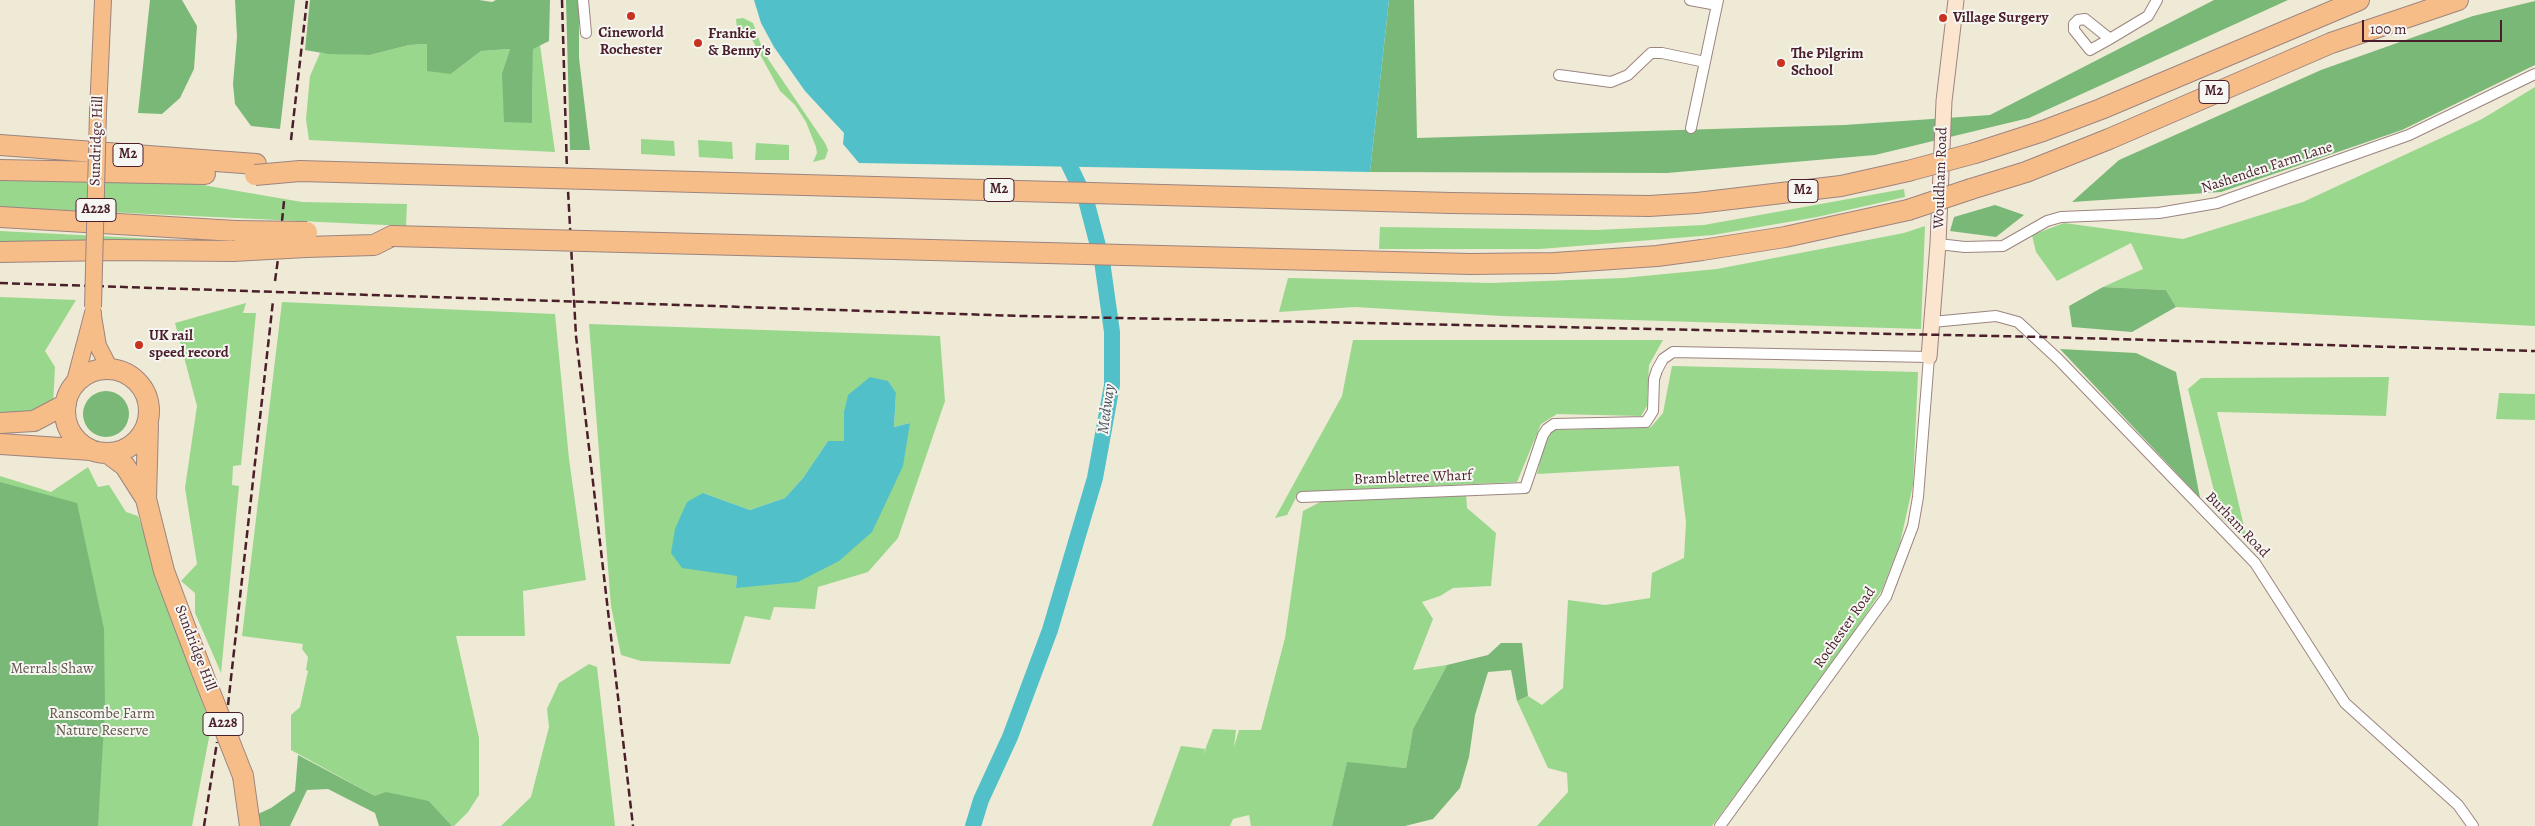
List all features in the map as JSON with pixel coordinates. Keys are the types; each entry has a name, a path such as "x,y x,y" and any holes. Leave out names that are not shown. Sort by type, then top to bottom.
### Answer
{"highway":[{"name":"M2","path":"0,144 300,172 1451,203 1649,206 1697,203 1841,186 1975,153 2101,109 2359,0"},
{"name":"M2","path":"0,217 236,231 306,240 374,245 392,236 1446,264 1554,263 1657,256 1785,237 1908,210 1971,190 2026,172 2109,139 2331,43 2458,0"},
{"name":"M2","path":"0,170 255,169"},
{"name":"M2","path":"0,252 113,250 233,251 306,240"},
{"path":"0,444 100,452 122,451 133,445 142,436 148,425 150,412 148,399 143,387 134,378 122,371 110,368 90,373 74,384 66,404 66,418 70,431 79,443 100,452"},
{"path":"0,423 34,421 66,404"},
{"name":"Sundridge Hill","path":"148,425 146,499 164,571 243,776 250,826"},
{"name":"Sundridge Hill","path":"100,452 125,466 146,499"}],"main road":[{"name":"Sundridge Hill","path":"103,0 93,310 97,342 110,368"},
{"name":"Sundridge Hill","path":"74,384 84,339 93,310"}],"street":[{"path":"583,0 586,33"},
{"path":"1690,0 1717,3 1691,128"},
{"name":"Wouldham Road","path":"1929,357 1938,244 1944,101 1956,0"},
{"path":"2110,39 2148,16 2157,0"},
{"path":"1559,75 1611,82 1628,75 1651,53 1662,53 1705,62"},
{"name":"Nashenden Farm Lane","path":"1938,244 1972,247 2003,246 2047,220 2062,217 2159,213 2217,203 2410,135 2535,74"},
{"name":"Burham Road","path":"1932,322 1996,316 2018,322 2058,359 2255,563 2345,703 2458,805 2473,826"},
{"name":"Brambletree Wharf","path":"1302,497 1525,488 1547,428 1554,424 1646,422 1653,411 1654,378 1657,370 1663,359 1673,352 1929,357"},
{"name":"Rochester Road","path":"1720,826 1886,597 1913,526 1918,497 1929,357"}],"green space":[{"path":"150,0 182,0 197,26 194,69 180,98 162,114 138,113"},
{"path":"235,0 295,0 280,129 251,126 235,104 233,84 237,37"},
{"path":"310,0 479,0 492,2 496,0 550,0 549,41 533,49 532,123 504,122 502,73 510,49 481,51 451,74 427,71 427,44 409,45 370,55 328,54 305,50"},
{"path":"566,0 579,0 579,58 590,150 570,150"},
{"path":"1389,0 1414,0 1417,138 1844,125 1990,115 2214,0 2288,0 2029,118 1875,155 1667,173 1370,172"},
{"path":"2535,1 2535,65 2402,130 2221,192 2072,202 2119,160 2321,70 2473,16"},
{"path":"743,18 753,23 764,53 825,143 828,150 825,159 813,162 817,153 816,147 806,122 795,105 780,91 749,34 737,28 736,19"},
{"path":"427,44 451,74 481,51 510,49 502,73 532,123 533,48 540,45 555,152 309,140 306,119 310,76 320,53 370,55 409,45"},
{"path":"2535,87 2535,326 2176,307 2166,290 2103,287 2143,269 2131,243 2057,281 2036,252 2032,235 2064,223 2183,239 2303,202 2482,119"},
{"path":"641,139 674,141 675,156 641,154"},
{"path":"698,140 732,142 733,159 699,157"},
{"path":"756,143 789,145 789,160 755,160"},
{"path":"0,180 191,183 302,202 407,204 406,226 0,207"},
{"path":"1904,189 1905,197 1817,217 1713,235 1540,249 1379,249 1380,227 1596,230 1704,225"},
{"path":"1995,205 2024,215 1996,237 1950,231 1954,217"},
{"path":"1925,226 1921,329 1502,316 1355,307 1279,312 1288,278 1491,283 1623,278 1717,269 1904,233"},
{"path":"0,231 157,239 232,244 0,246"},
{"path":"2103,287 2166,290 2176,307 2132,332 2072,327 2069,306"},
{"path":"0,297 76,300 45,351 55,367 53,405 33,415 0,418"},
{"path":"282,302 555,314 569,459 586,580 523,591 525,636 456,636 479,738 479,795 468,812 454,826 429,801 375,796 291,750 291,715 300,707 308,671 306,670 308,657 302,649 303,644 242,636"},
{"path":"246,303 243,313 256,313 241,465 233,466 232,485 239,486 221,673 195,613 195,593 181,581 197,564 185,488 197,406 175,323"},
{"path":"589,324 940,336 945,401 898,538 868,572 818,587 815,609 774,607 770,620 745,616 730,664 641,661 621,655 611,606","holes":["896,393 894,427 910,423 736,588 737,576 703,493 750,510 785,498 803,478 828,441 844,441 844,412"]},
{"path":"1353,340 1663,340 1649,365 1647,406 1641,416 1557,414 1541,424 1517,482 1299,492 1287,515 1275,518 1342,396"},
{"path":"2060,349 2136,353 2176,372 2200,498"},
{"path":"1672,366 1918,372 1913,485 1900,543 1882,590 1832,665 1712,826 1537,826 1568,792 1567,773 1548,768 1517,701 1528,696 1542,705 1563,688 1568,600 1605,605 1650,598 1652,573 1684,558 1686,522 1679,466 1537,474 1547,434 1556,430 1651,427 1663,413"},
{"path":"2389,377 2386,416 2217,412 2247,539 2221,518 2188,389 2201,378"},
{"path":"106,391 119,395 125,401 129,414 125,427 119,433 106,437 93,433 87,427 83,414 87,401 93,395"},
{"path":"2499,393 2535,394 2535,420 2496,419"},
{"name":"Ranscombe Farm Nature Reserve","path":"88,467 98,487 109,485 126,512 138,516 211,727 192,826 0,826 0,476 51,492"},
{"name":"Merrals Shaw","path":"0,482 77,503 104,629 105,709 98,826 0,826"},
{"path":"1466,493 1467,508 1496,533 1491,586 1453,588 1440,596 1422,602 1433,619 1413,670 1447,665 1413,729 1406,768 1347,763 1332,826 1251,826 1249,815 1233,819 1230,826 1152,826 1181,746 1205,749 1213,729 1236,730 1234,747 1239,730 1261,730 1285,638 1303,511 1322,501"},
{"path":"1501,643 1522,643 1528,696 1517,701 1511,670 1488,672 1475,715 1469,757 1460,788 1433,819 1405,826 1332,826 1347,762 1406,768 1413,729 1447,665 1488,655"},
{"path":"589,664 597,667 615,826 501,826 531,797 549,727 547,709 559,683"},
{"path":"298,755 375,796 386,792 429,801 452,826 379,826 375,813 328,789 307,790 290,826 260,826 258,814 271,808 295,791"}],"water":[{"path":"754,0 1389,0 1370,172 859,163 843,144 844,133 805,91 774,47 761,23"},
{"path":"870,377 888,381 896,393 894,427 910,423 903,466 872,532 839,561 798,582 736,588 737,576 682,568 671,553 675,529 687,502 703,493 750,510 785,498 803,478 828,441 844,441 844,412 848,395"}],"waterway":[{"name":"Medway","path":"973,826 981,800 1010,737 1050,630 1095,478 1112,385 1112,332 1102,261 1086,200 1061,148"}],"railway":[{"path":"291,140 307,0"},
{"path":"562,0 567,172 576,336 633,826"},
{"path":"282,221 284,201"},
{"path":"275,281 278,259"},
{"path":"0,283 1022,316 2043,337 2535,351"},
{"path":"228,705 273,301"},
{"path":"204,826 217,742"}],"place":[{"name":"Cineworld Rochester","path":"631,16"},
{"name":"Village Surgery","path":"1943,18"},
{"name":"Frankie & Benny's","path":"698,43"},
{"name":"The Pilgrim School","path":"1781,63"},
{"name":"UK rail speed record","path":"139,345"}]}
